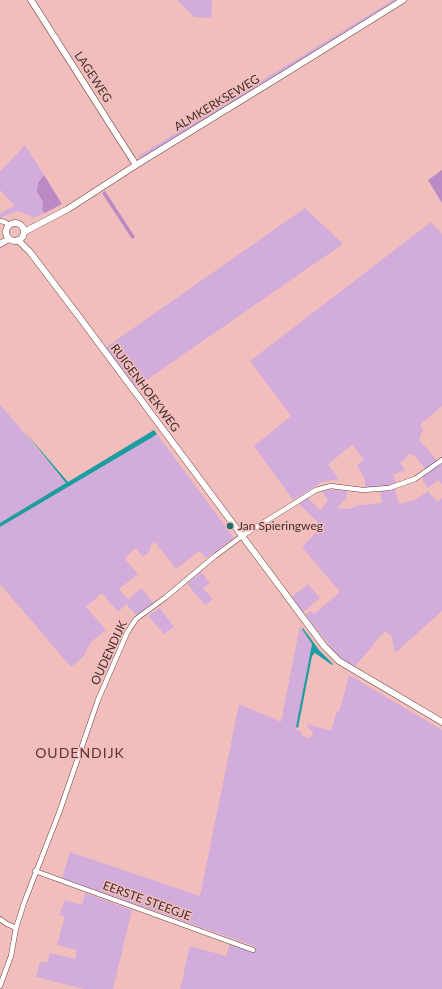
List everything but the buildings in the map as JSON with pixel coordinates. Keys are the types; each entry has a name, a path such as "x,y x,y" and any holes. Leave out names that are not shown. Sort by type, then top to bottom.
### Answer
{"street":[{"name":"LAGEWEG","path":"31,0 136,165"},
{"name":"ALMKERKSEWEG","path":"22,234 68,209 136,165 289,72 403,0"},
{"path":"0,221 5,222 9,226"},
{"path":"0,239 8,237 15,241 22,234 20,225 14,223 9,226 6,230 8,237"},
{"name":"RUIGENHOEKWEG","path":"22,234 30,252 242,536"},
{"path":"0,244 8,237"},
{"name":"OUDENDIJK","path":"0,986 11,956 16,928 35,871 59,813 98,700 130,627 136,619 242,536 316,490 331,486 363,490 389,488 415,479 442,460"},
{"path":"242,536 324,646 339,661 442,722"},
{"name":"EERSTE STEEGJE","path":"35,871 253,950"},
{"path":"0,919 16,928"}],"shaded area":[{"path":"177,0 212,0 211,18 194,17"},
{"path":"393,0 397,0 142,158 137,157"},
{"path":"25,145 44,175 38,183 37,192 43,202 42,210 45,213 33,218 17,211 0,218 0,213 15,206 0,190 0,172"},
{"path":"442,170 442,203 428,180"},
{"path":"44,175 62,204 45,213 42,210 43,202 37,192 38,183"},
{"path":"105,191 135,237 132,239 102,193"},
{"path":"305,208 343,244 135,388 105,348"},
{"path":"431,222 442,234 442,406 420,425 423,429 419,440 438,461 426,470 414,455 408,454 400,463 405,470 393,475 397,485 365,488 365,480 357,465 364,459 352,445 328,464 339,479 322,482 293,500 254,446 291,416 250,361"},
{"path":"0,404 66,483 0,523"},
{"path":"157,434 234,538 206,558 199,551 176,569 155,542 150,546 150,551 143,557 135,548 125,559 138,574 119,589 128,600 141,588 155,605 138,617 126,604 118,612 102,593 86,607 106,630 91,642 83,657 71,667 0,584 0,527"},
{"path":"442,461 442,484 438,480 428,488 423,481 423,476"},
{"path":"395,489 399,504 415,500 428,491 437,502 442,498 442,611 395,653 392,637 385,631 353,668 342,660 305,615 311,611 314,614 340,592 302,547 322,526 298,503 308,498 320,510 328,501 322,491 347,491 346,499 337,508 349,509 360,505 382,503 380,491"},
{"path":"201,572 210,583 203,588 213,599 205,605 187,584"},
{"path":"308,584 320,598 303,612 292,597"},
{"path":"160,608 174,627 164,634 148,616"},
{"path":"300,626 312,644 296,727 296,729 301,732 303,737 309,738 313,735 312,731 307,727 308,724 331,731 337,711 339,711 342,702 349,675 442,730 442,989 180,989 190,946 226,956 230,944 253,951 254,946 62,878 70,852 200,896 239,704 281,722"},
{"path":"85,893 132,910 113,989 84,989 36,977 40,961 47,963 50,953 75,959 77,950 57,945 65,916 59,915 65,900 82,905"}],"water":[{"path":"154,430 157,434 151,438 0,527 0,523 66,483 24,431 68,482"},
{"path":"303,628 319,650 333,664 332,665 315,653 312,656 298,728 296,727 312,644 302,629"}],"place":[{"name":"Jan Spieringweg","path":"230,526"}],"district":[{"name":"OUDENDIJK","path":"80,753"}]}
